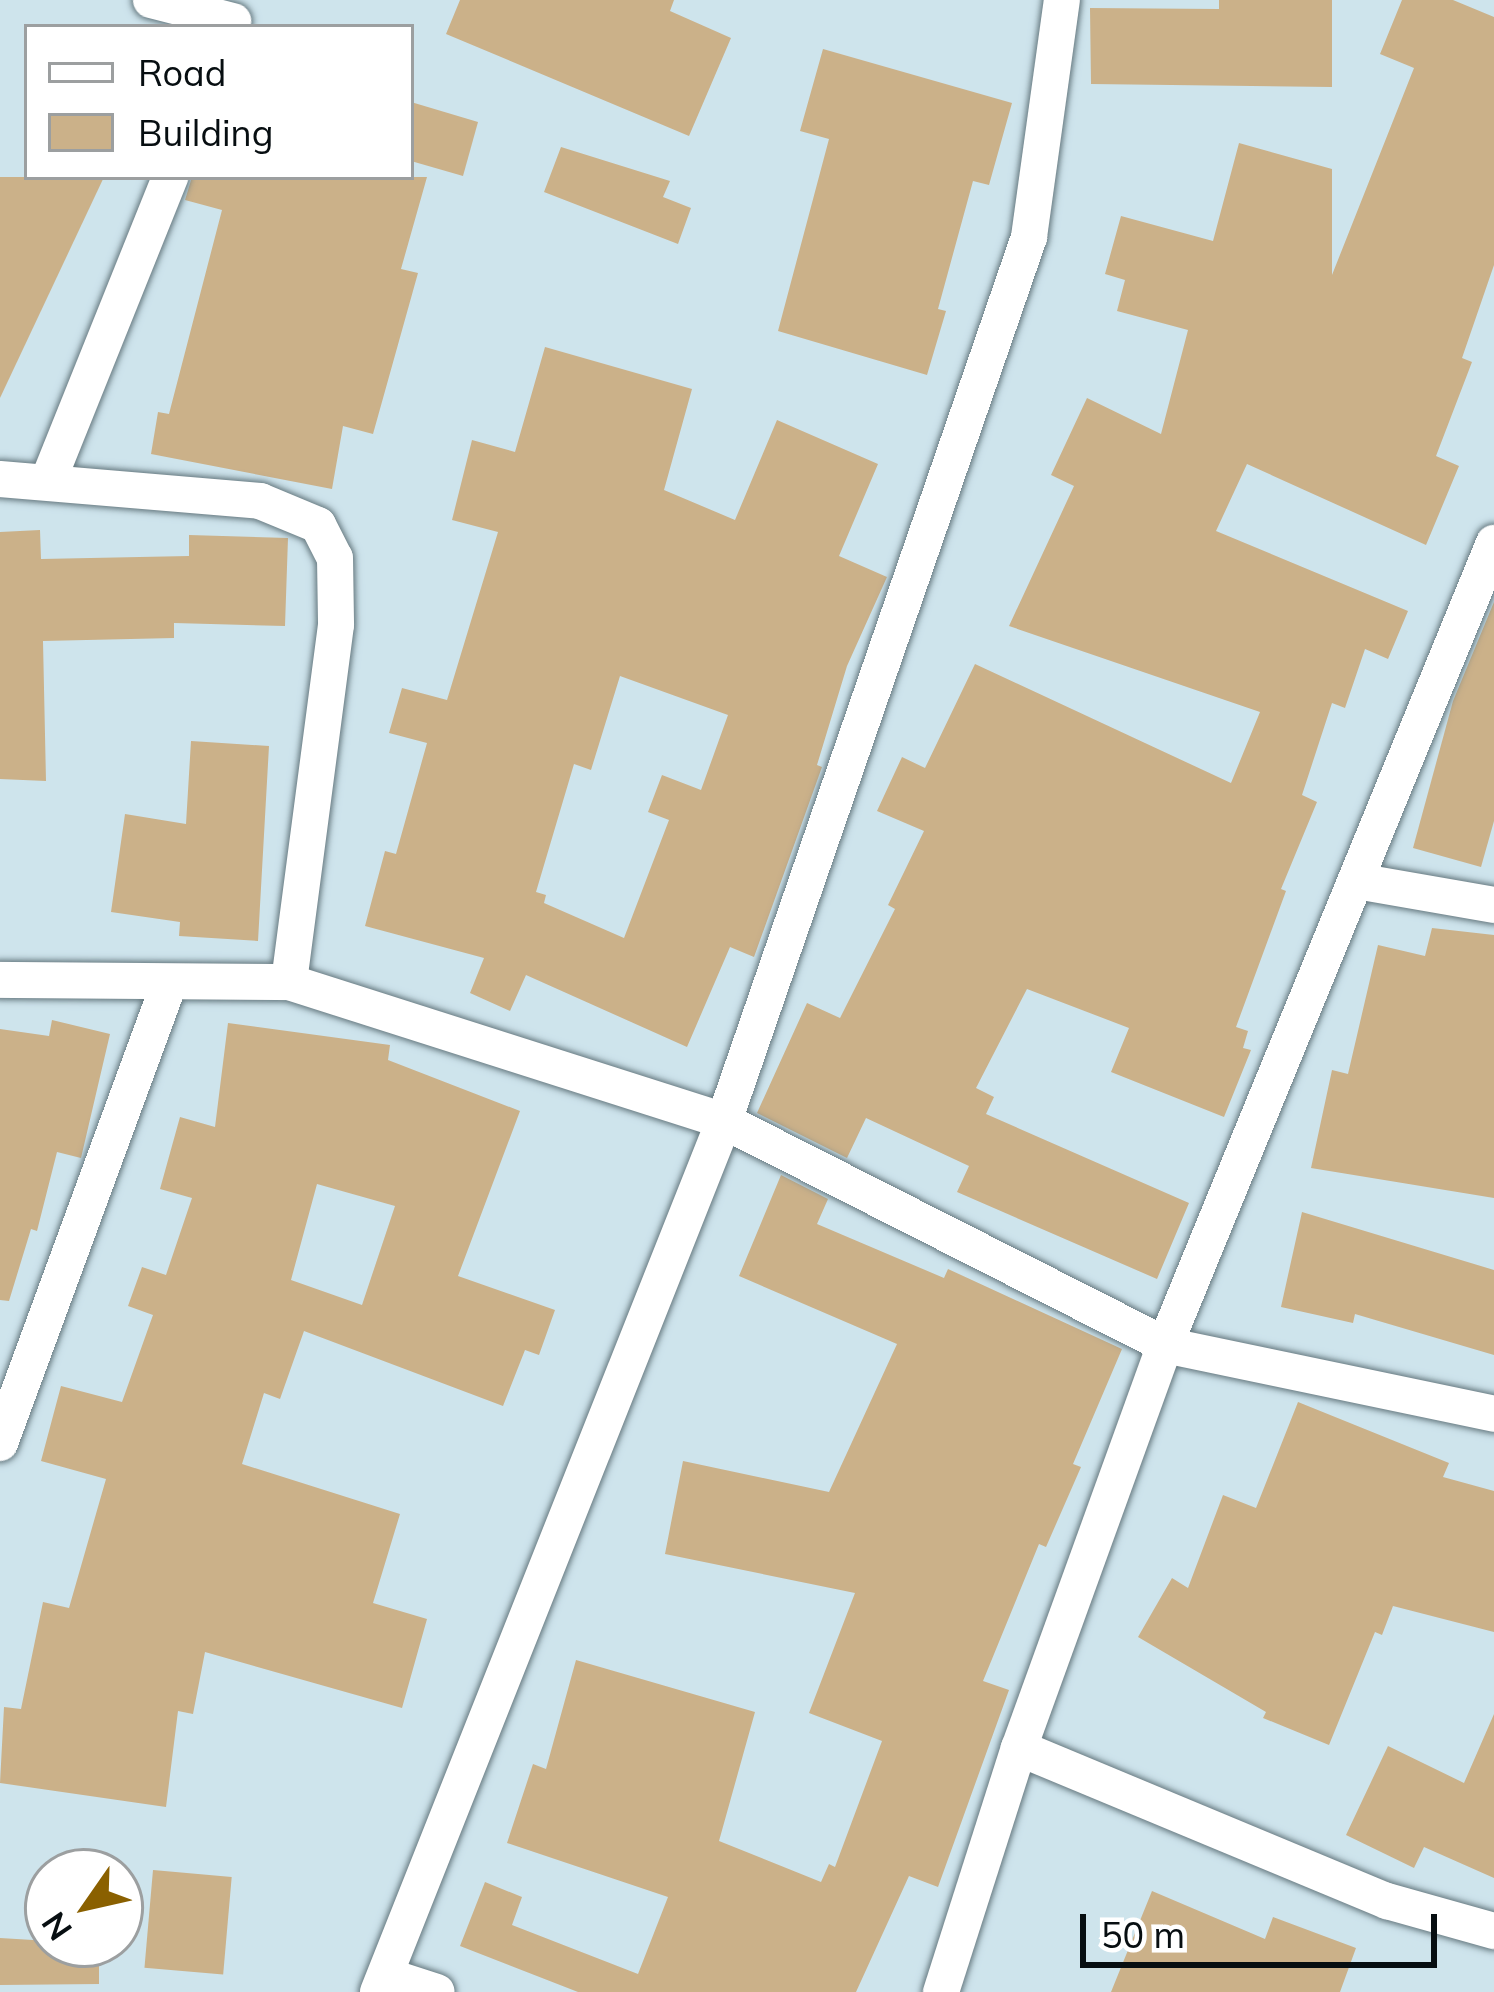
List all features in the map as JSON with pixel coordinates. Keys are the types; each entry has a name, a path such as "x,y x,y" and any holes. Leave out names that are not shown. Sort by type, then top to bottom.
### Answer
{"street":[{"path":"151,0 234,16"},
{"path":"437,1992 383,1984 724,1121 1029,237 1062,0"},
{"path":"48,481 169,180"},
{"path":"0,479 260,501 318,525 335,558 336,626 289,982"},
{"path":"940,1992 1019,1748 1165,1346 1494,543"},
{"path":"1357,881 1494,905"},
{"path":"0,980 289,982 724,1121 1165,1346 1494,1414"},
{"path":"0,1443 169,983"},
{"path":"1019,1748 1387,1901 1494,1931"}],"building":[{"path":"460,0 674,0 670,11 731,38 689,136 446,34"},
{"path":"1219,0 1332,0 1332,87 1091,84 1090,8 1219,9"},
{"path":"1402,0 1453,0 1494,17 1494,265 1462,358 1472,362 1436,456 1459,466 1426,545 1247,464 1216,531 1408,611 1388,659 1365,649 1345,708 1332,703 1302,795 1317,802 1281,889 1286,891 1236,1027 1248,1031 1243,1048 1251,1050 1224,1117 1111,1072 1129,1028 1027,989 976,1088 994,1097 986,1114 1189,1203 1157,1279 957,1192 969,1166 866,1118 847,1158 757,1113 807,1003 840,1018 895,909 888,905 924,831 877,811 902,757 925,768 975,664 1231,783 1260,712 1009,626 1074,486 1051,475 1087,398 1161,434 1188,330 1117,311 1125,280 1105,274 1121,216 1213,241 1239,143 1332,169 1332,275 1414,68 1380,54"},
{"path":"823,49 1012,103 989,185 973,181 938,309 946,311 927,375 778,331 829,139 800,131"},
{"path":"414,103 478,122 463,176 414,162"},
{"path":"561,147 670,181 663,197 691,208 678,244 544,192"},
{"path":"0,177 103,180 0,398"},
{"path":"427,177 401,269 418,273 373,434 343,426 332,489 151,454 158,412 169,414 222,210 185,200 191,180"},
{"path":"545,347 692,389 664,490 735,520 777,420 878,464 839,556 887,577 847,666 817,765 822,767 754,957 730,947 687,1047 526,975 510,1011 470,993 484,958 365,926 385,851 396,854 427,743 389,733 402,688 447,700 498,532 452,520 472,440 515,452","holes":["620,676 728,715 701,790 662,775 648,812 669,820 624,938 544,903 546,895 536,892 574,764 591,770"]},
{"path":"40,530 41,559 189,556 189,535 288,538 285,626 174,623 174,638 43,641 46,781 0,779 0,532"},
{"path":"1494,602 1494,821 1481,867 1413,848 1453,701"},
{"path":"191,741 269,746 258,941 179,936 180,922 111,912 125,814 186,824"},
{"path":"1432,928 1494,935 1494,1198 1311,1168 1332,1070 1348,1074 1378,945 1425,956"},
{"path":"52,1020 110,1034 81,1158 57,1152 37,1231 31,1229 9,1301 0,1300 0,1029 49,1036"},
{"path":"228,1023 390,1045 388,1060 520,1111 458,1276 555,1310 539,1355 525,1350 503,1406 304,1331 280,1399 264,1393 242,1464 400,1514 373,1603 427,1619 402,1708 205,1652 193,1714 178,1711 166,1807 0,1783 4,1707 21,1709 43,1602 69,1608 106,1479 41,1461 61,1386 122,1402 153,1315 128,1306 142,1267 166,1275 192,1198 160,1189 180,1117 215,1127","holes":["317,1184 395,1206 362,1305 291,1280"]},
{"path":"781,1175 828,1199 817,1224 944,1278 948,1269 1122,1349 1073,1464 1081,1467 1046,1547 1039,1544 983,1681 1009,1690 938,1887 909,1876 856,1992 578,1992 460,1946 485,1882 522,1897 512,1925 638,1974 668,1897 507,1843 533,1764 546,1769 576,1660 755,1712 719,1841 821,1882 829,1864 835,1867 882,1741 809,1713 855,1593 665,1554 683,1461 829,1492 897,1344 739,1276"},
{"path":"1302,1212 1494,1270 1494,1355 1355,1314 1353,1323 1281,1307"},
{"path":"1298,1402 1449,1463 1443,1477 1494,1491 1494,1632 1393,1606 1382,1635 1375,1632 1329,1745 1263,1718 1266,1712 1138,1637 1172,1578 1188,1588 1223,1495 1256,1508"},
{"path":"1494,1714 1494,1878 1424,1847 1414,1868 1346,1835 1388,1746 1464,1783"},
{"path":"153,1870 232,1877 223,1975 144,1968"},
{"path":"1152,1891 1265,1939 1273,1917 1356,1948 1340,1992 1111,1992"},
{"path":"0,1938 24,1939 24,1968 99,1968 99,1984 0,1985"}]}
